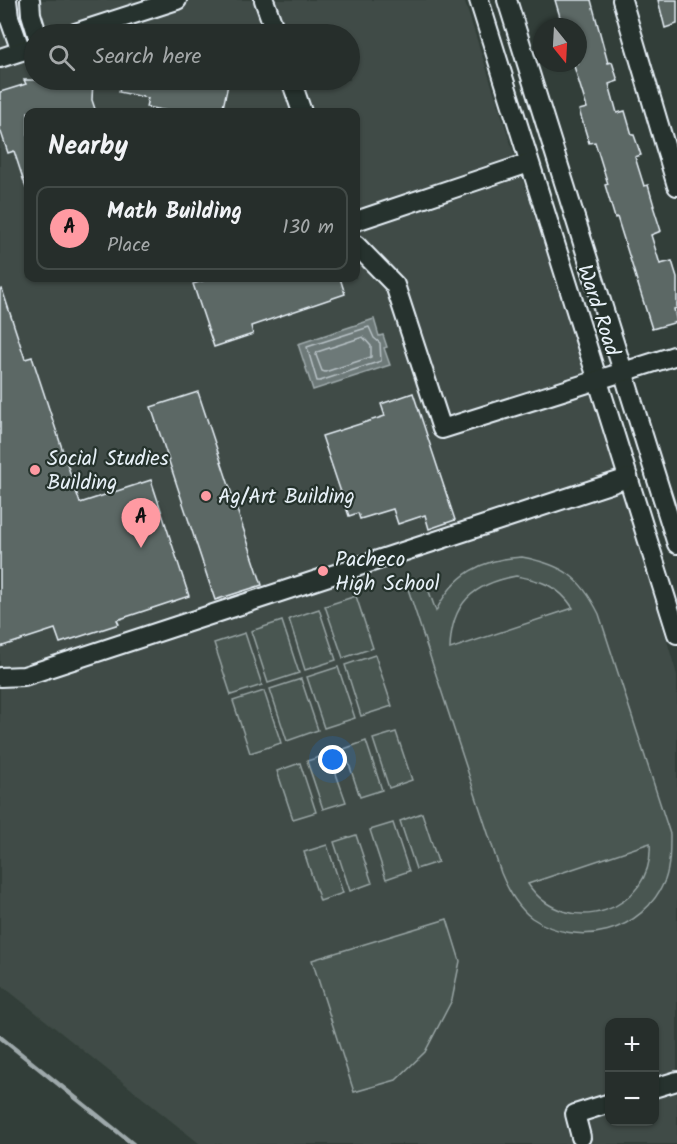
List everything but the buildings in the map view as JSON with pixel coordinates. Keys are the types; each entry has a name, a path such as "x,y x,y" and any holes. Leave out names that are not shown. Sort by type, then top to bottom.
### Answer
{"street":[{"path":"7,0 9,17 24,42"},
{"path":"30,0 34,24"},
{"path":"103,24 177,0"},
{"path":"264,0 272,24"},
{"name":"Ward Road","path":"479,0 677,634"},
{"name":"Ward Road","path":"507,0 677,544"},
{"path":"622,0 677,186"},
{"path":"0,58 24,50"},
{"path":"294,90 301,108"},
{"path":"360,220 529,163"},
{"path":"360,249 395,285 442,429 677,355"},
{"path":"0,676 24,676 628,478"},
{"path":"659,1086 677,1081"},
{"path":"581,1137 575,1114 605,1103"}],"shaded area":[{"name":"Pacheco High School","path":"0,0 464,0 616,466 677,675 677,1144 200,1144 0,984"},
{"path":"522,557 536,560 569,574 585,590 592,601 599,614 670,834 667,875 655,898 641,913 607,930 588,934 569,933 550,927 527,914 510,892 501,873 408,589 426,583 436,611 451,587 460,578 482,565 507,558","holes":["516,576 548,585 562,594 573,608 450,649 455,619 467,598 488,584","650,843 648,867 638,886 624,901 605,910 585,914 564,911 544,901 528,884"]},
{"path":"356,596 373,648 343,658 325,606"},
{"path":"319,609 336,660 305,670 289,619"},
{"path":"282,621 299,673 268,683 251,631"},
{"path":"245,633 262,685 231,695 214,643"},
{"path":"375,655 392,706 361,716 345,665"},
{"path":"338,667 355,718 324,728 307,677"},
{"path":"301,679 318,730 287,741 270,689"},
{"path":"264,691 281,743 250,753 233,701"},
{"path":"396,732 412,780 389,788 373,739"},
{"path":"366,741 382,790 360,797 344,749"},
{"path":"329,754 346,802 323,809 307,761"},
{"path":"300,763 316,812 293,819 277,771"},
{"path":"422,813 438,862 416,869 400,821"},
{"path":"393,823 409,871 386,879 370,830"},
{"path":"356,835 372,883 350,891 334,842"},
{"path":"327,845 343,893 320,901 304,852"},
{"path":"447,919 460,961 452,1000 425,1052 396,1080 354,1092 312,960"}],"water":[{"path":"374,319 379,336 383,335 387,347 384,348 390,365 313,390 298,344"}],"waterway":[{"path":"0,1037 133,1144"}],"place":[{"name":"Social Studies Building","path":"35,470"},
{"name":"Ag/Art Building","path":"206,496"},
{"name":"Math Building","path":"141,548"},
{"name":"Pacheco High School","path":"323,571"}]}
